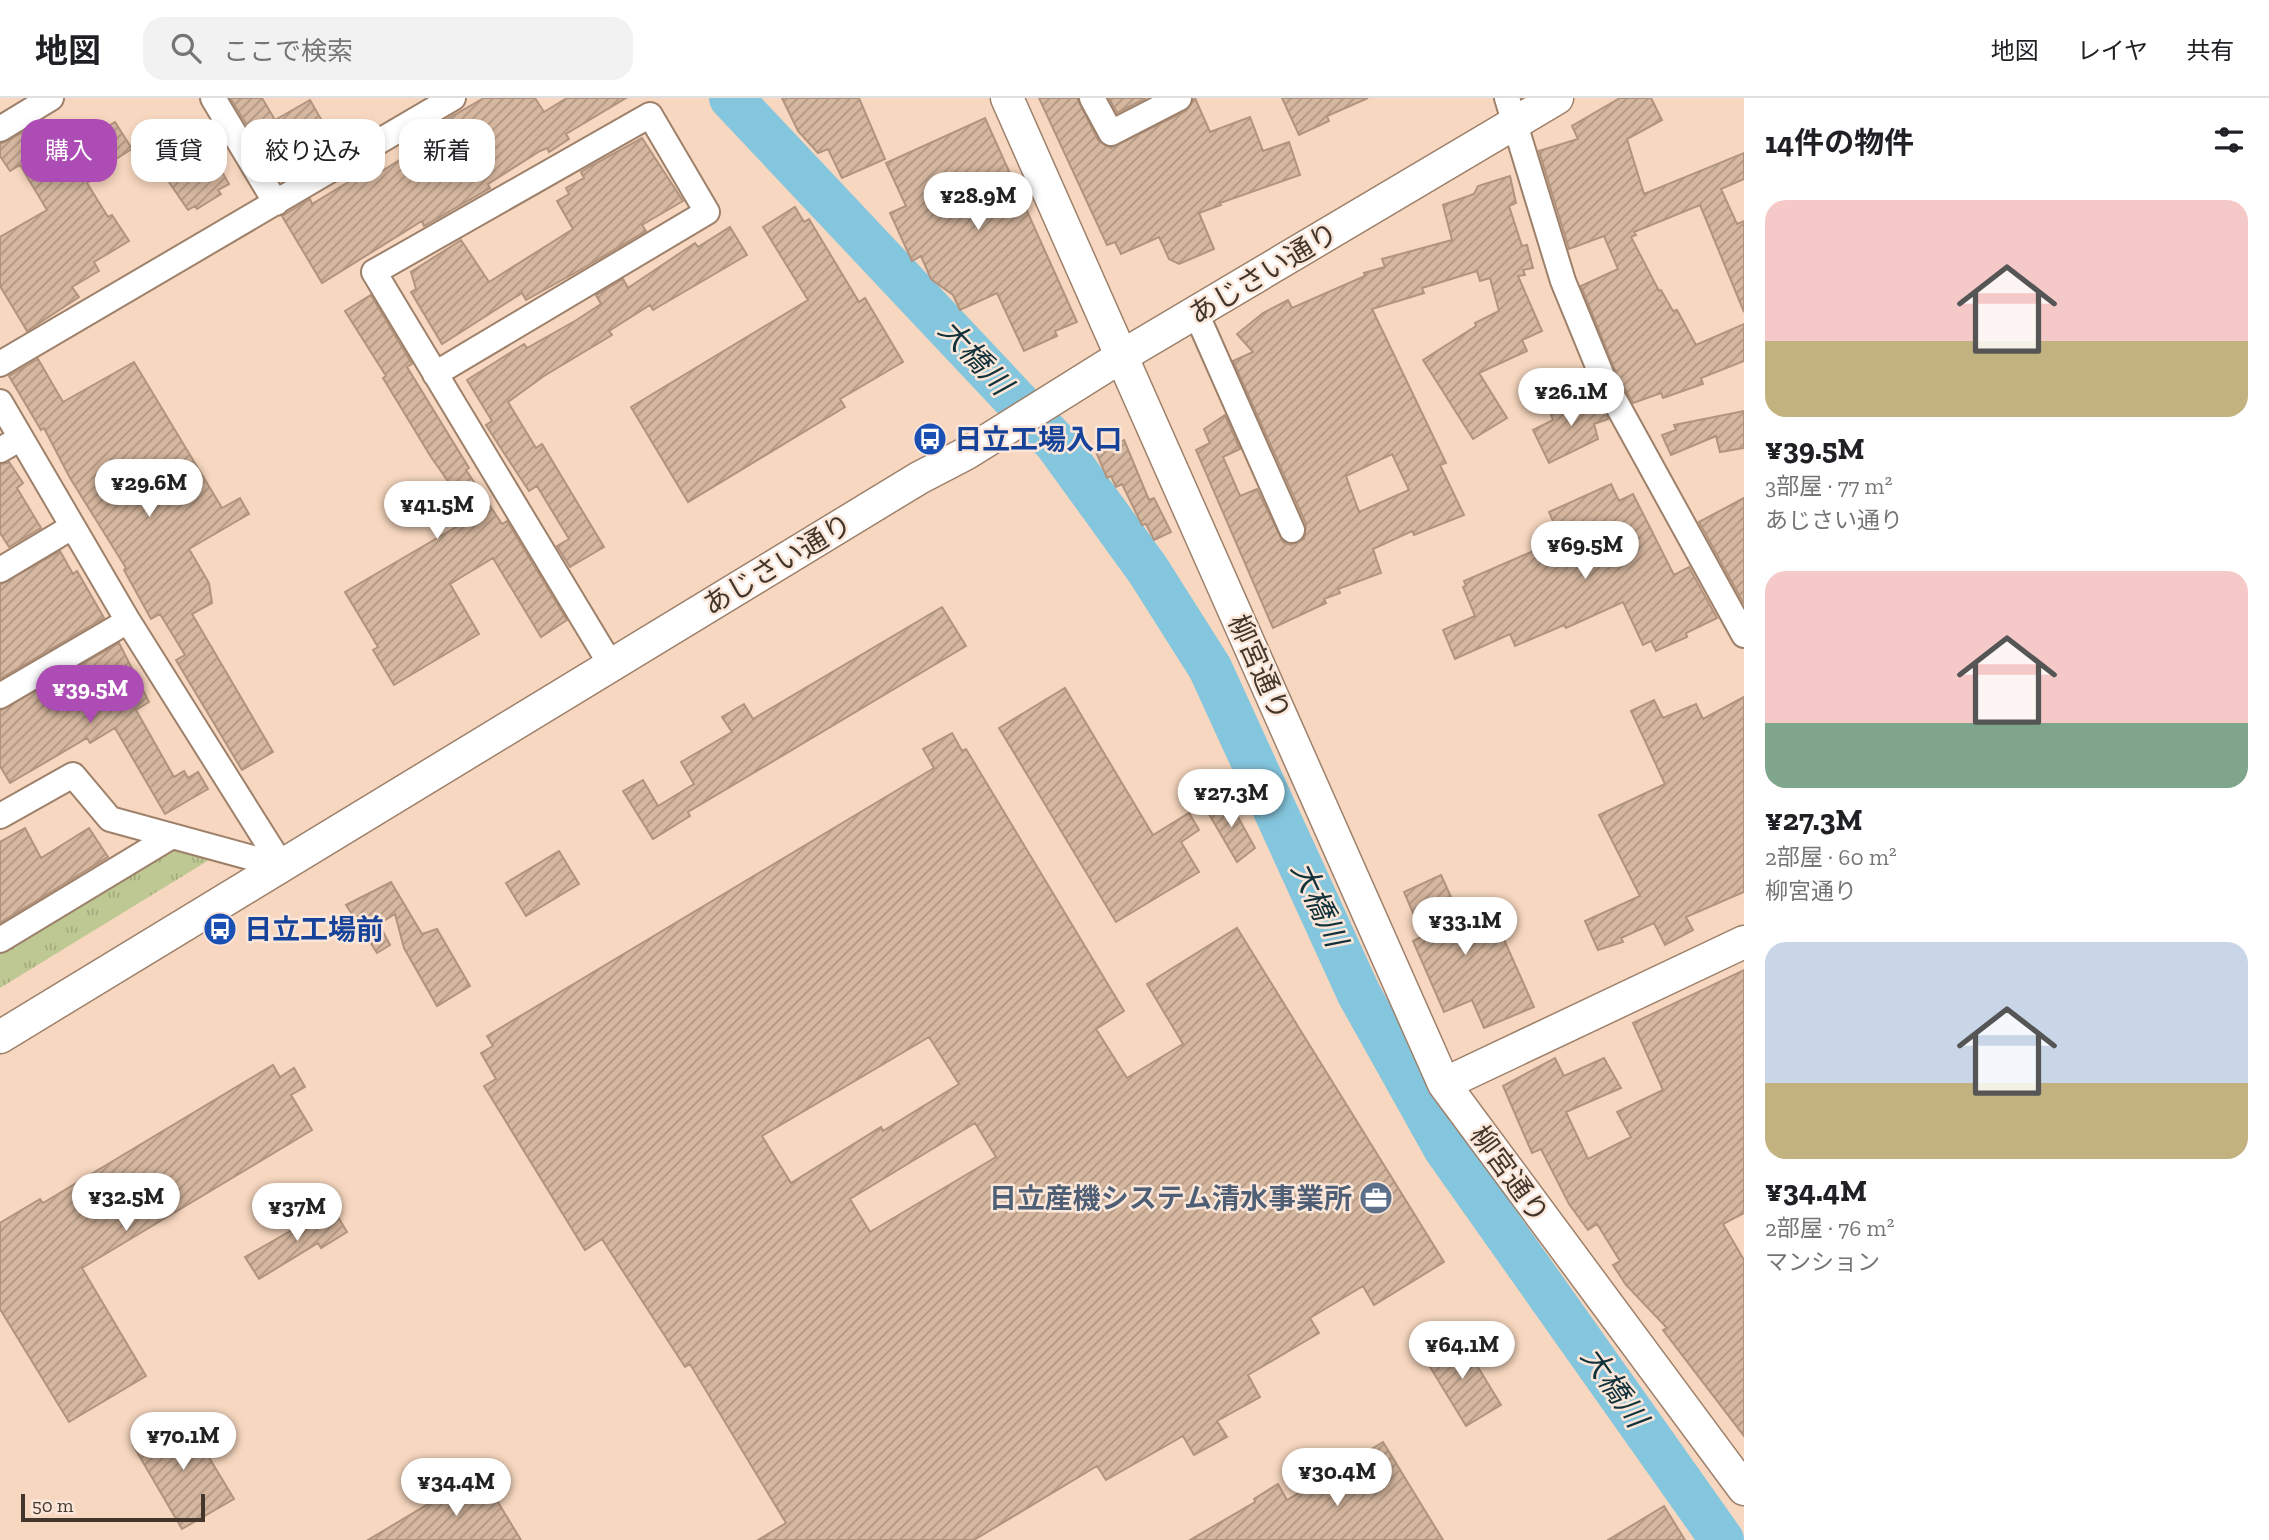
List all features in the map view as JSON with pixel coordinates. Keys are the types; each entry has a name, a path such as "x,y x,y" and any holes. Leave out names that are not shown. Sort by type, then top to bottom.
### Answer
{"street":[{"path":"0,129 50,98"},
{"path":"213,98 276,202"},
{"path":"0,365 453,98"},
{"path":"1092,98 1111,133 1179,98"},
{"name":"あじさい通り","path":"0,1037 1196,313 1511,111 1558,98"},
{"name":"柳宮通り","path":"1015,101 1122,356 1444,1084 1744,1489"},
{"path":"1511,111 1563,281 1604,381 1743,631"},
{"path":"435,373 707,212 650,115 374,272 611,665"},
{"path":"1196,313 1292,530"},
{"path":"0,402 128,621 282,866"},
{"path":"0,450 21,438"},
{"path":"0,570 72,527"},
{"path":"0,696 128,621"},
{"path":"0,816 74,775 110,818 282,866"},
{"path":"0,940 172,836"},
{"path":"1444,1084 1744,942"}],"green space":[{"path":"177,844 209,860 0,988 0,951"}],"building":[{"path":"230,98 262,98 274,119 243,119"},
{"path":"484,98 535,98 544,112 567,98 626,98 566,134 569,139 549,152 547,148 540,151 495,180 495,119 447,119"},
{"path":"782,98 859,98 885,159 842,178 828,149 818,153 798,131"},
{"path":"1039,98 1077,98 1098,140 1111,148 1186,111 1195,98 1210,132 1250,117 1263,151 1289,142 1300,175 1199,213 1214,249 1179,264 1169,259 1159,237 1121,254 1115,242 1107,245"},
{"path":"1109,98 1146,98 1117,113"},
{"path":"1282,98 1368,98 1327,116 1329,121 1299,135"},
{"path":"1620,98 1651,98 1662,120 1627,139 1644,194 1744,153 1744,179 1721,189 1737,224 1744,221 1744,312 1700,205 1634,232 1636,235 1631,237 1659,291 1661,290 1673,311 1677,310 1696,345 1744,324 1744,361 1701,378 1703,384 1663,398 1661,393 1633,403 1617,375 1581,286 1618,269 1604,236 1569,249 1539,151 1578,139 1572,126"},
{"path":"310,100 321,119 277,119"},
{"path":"985,118 1077,322 1055,331 1057,336 1024,351 997,293 960,310 953,295 931,279 921,256 912,261 890,213 906,206 886,163"},
{"path":"117,125 131,147 117,158"},
{"path":"21,133 21,167 10,171 0,156 0,144"},
{"path":"642,138 683,201 642,225 646,231 526,300 522,293 442,344 411,292 416,289 411,272 461,240 489,282 573,229 557,201 569,194 566,188 584,178 581,172"},
{"path":"399,160 399,182 491,182 488,184 490,188 424,226 422,221 322,283 282,216 310,199 312,204 348,182 385,182 385,169"},
{"path":"1510,176 1516,203 1509,206 1522,246 1527,245 1533,268 1523,270 1525,275 1518,276 1542,331 1522,340 1527,351 1479,373 1507,418 1473,439 1423,360 1476,326 1475,323 1499,311 1490,278 1480,281 1477,271 1422,288 1424,293 1372,309 1446,463 1440,465 1464,515 1414,535 1412,531 1373,549 1381,573 1338,589 1340,593 1324,599 1326,603 1273,628 1196,450 1210,443 1204,429 1225,415 1240,449 1223,457 1240,496 1257,489 1283,542 1291,545 1304,539 1306,524 1233,361 1253,352 1237,334 1263,313 1288,300 1292,308 1365,276 1364,273 1385,267 1382,259 1452,240 1443,205 1474,194 1478,186","holes":["1392,454 1409,490 1359,512 1346,476"]},
{"path":"227,180 229,184 218,190 221,194 197,209 195,206 188,210 169,182"},
{"path":"30,182 89,182 108,217 112,215 129,241 94,262 99,271 72,287 79,297 27,331 0,286 0,237 47,210"},
{"path":"795,207 804,222 809,219 859,302 865,298 903,362 840,399 845,407 688,502 631,407 808,300 763,227"},
{"path":"730,227 747,255 653,310 650,305 609,331 612,335 544,376 508,402 536,448 542,444 604,547 570,567 557,546 569,539 537,486 529,491 502,450 486,425 492,421 467,380 524,344 527,348 575,321 601,304 596,295 623,279 628,288 695,243 698,247"},
{"path":"371,295 412,364 407,367 469,468 466,470 502,524 507,521 567,620 541,637 493,558 450,584 479,634 394,685 373,650 378,647 345,592 473,517 431,457 383,378 386,376 345,311"},
{"path":"38,359 63,402 134,362 222,508 240,498 249,514 189,549 209,583 212,603 192,614 273,752 242,770 176,660 185,655 160,614 151,619 124,570 126,568 70,478 44,428 41,430 9,376"},
{"path":"1593,391 1608,419 1594,424 1598,439 1549,463 1533,430 1553,420 1551,415"},
{"path":"1744,411 1744,448 1720,452 1716,436 1671,455 1662,435 1676,430 1674,425"},
{"path":"1124,440 1149,500 1154,498 1171,532 1154,540 1146,524 1142,525 1122,484 1116,487 1111,476 1107,478 1096,452"},
{"path":"9,462 23,483 17,488 41,528 9,547 0,533 0,465"},
{"path":"1611,484 1619,501 1633,494 1674,575 1689,567 1717,618 1686,633 1687,637 1656,651 1651,641 1643,645 1623,602 1566,628 1564,625 1515,646 1510,634 1455,659 1443,630 1475,616 1463,587 1466,586 1464,581 1561,539 1549,512"},
{"path":"1744,498 1744,604 1699,522"},
{"path":"60,551 73,574 77,571 104,618 0,679 0,585"},
{"path":"942,607 966,646 688,812 690,816 653,839 623,791 643,780 658,806 694,784 681,762 732,732 722,717 744,704 753,719"},
{"path":"119,643 149,702 136,710 174,777 184,771 188,778 198,772 208,789 165,814 115,728 90,743 87,738 10,783 0,766 0,711"},
{"path":"1065,688 1153,835 1189,813 1199,830 1181,842 1199,872 1116,922 999,728"},
{"path":"1744,697 1744,892 1686,917 1693,930 1665,945 1654,923 1621,938 1623,942 1598,950 1585,921 1640,896 1599,815 1665,784 1631,711 1654,700 1663,718 1696,704 1703,719"},
{"path":"952,733 962,751 966,749 1124,1011 1096,1029 1127,1078 1183,1044 1147,984 1237,928 1444,1262 1374,1305 1363,1286 1310,1318 1319,1333 1248,1375 1260,1397 1217,1421 1227,1437 1194,1455 1183,1436 1106,1480 1097,1466 974,1540 758,1540 786,1523 690,1364 685,1367 602,1239 585,1250 484,1086 496,1079 481,1053 493,1046 487,1036 934,768 923,749","holes":["929,1037 959,1084 883,1131 881,1127 791,1183 762,1136","975,1123 996,1157 870,1232 850,1199"]},
{"path":"1227,797 1255,848 1237,862 1206,809"},
{"path":"25,828 41,858 89,828 108,857 0,923 0,842"},
{"path":"559,851 579,884 526,916 506,883"},
{"path":"1441,875 1461,919 1481,911 1494,938 1502,935 1534,1007 1484,1028 1472,1000 1444,1012 1413,941 1423,936 1404,892"},
{"path":"391,882 422,934 437,929 470,986 437,1006 404,948 395,914 379,924 390,945 377,953 346,905"},
{"path":"1744,970 1744,1213 1723,1224 1744,1260 1744,1436 1663,1330 1667,1328 1626,1285 1613,1265 1620,1261 1597,1224 1588,1230 1569,1204 1541,1149 1532,1153 1503,1086 1555,1058 1564,1076 1604,1058 1621,1088 1566,1112 1588,1159 1631,1137 1617,1112 1663,1090 1633,1023"},
{"path":"273,1065 280,1077 294,1068 305,1087 291,1095 312,1130 82,1268 146,1376 69,1422 0,1309 0,1223 40,1199 43,1203"},
{"path":"332,1207 347,1232 321,1248 318,1243 259,1279 245,1257"},
{"path":"1459,1336 1501,1405 1466,1426 1424,1357"},
{"path":"184,1416 234,1499 182,1529 133,1445"},
{"path":"1383,1442 1443,1540 1190,1540 1255,1502 1254,1499 1278,1484 1287,1500"},
{"path":"480,1473 521,1540 368,1540"},
{"path":"1664,1506 1685,1540 1608,1540"}],"waterway":[{"name":"大橋川","path":"731,98 1056,443 1148,570 1210,668 1359,994 1445,1148 1722,1540"}],"place":[{"name":"日立工場入口","path":"930,439"},
{"name":"日立工場前","path":"220,929"},
{"name":"日立産機システム清水事業所","path":"1376,1198"}]}
